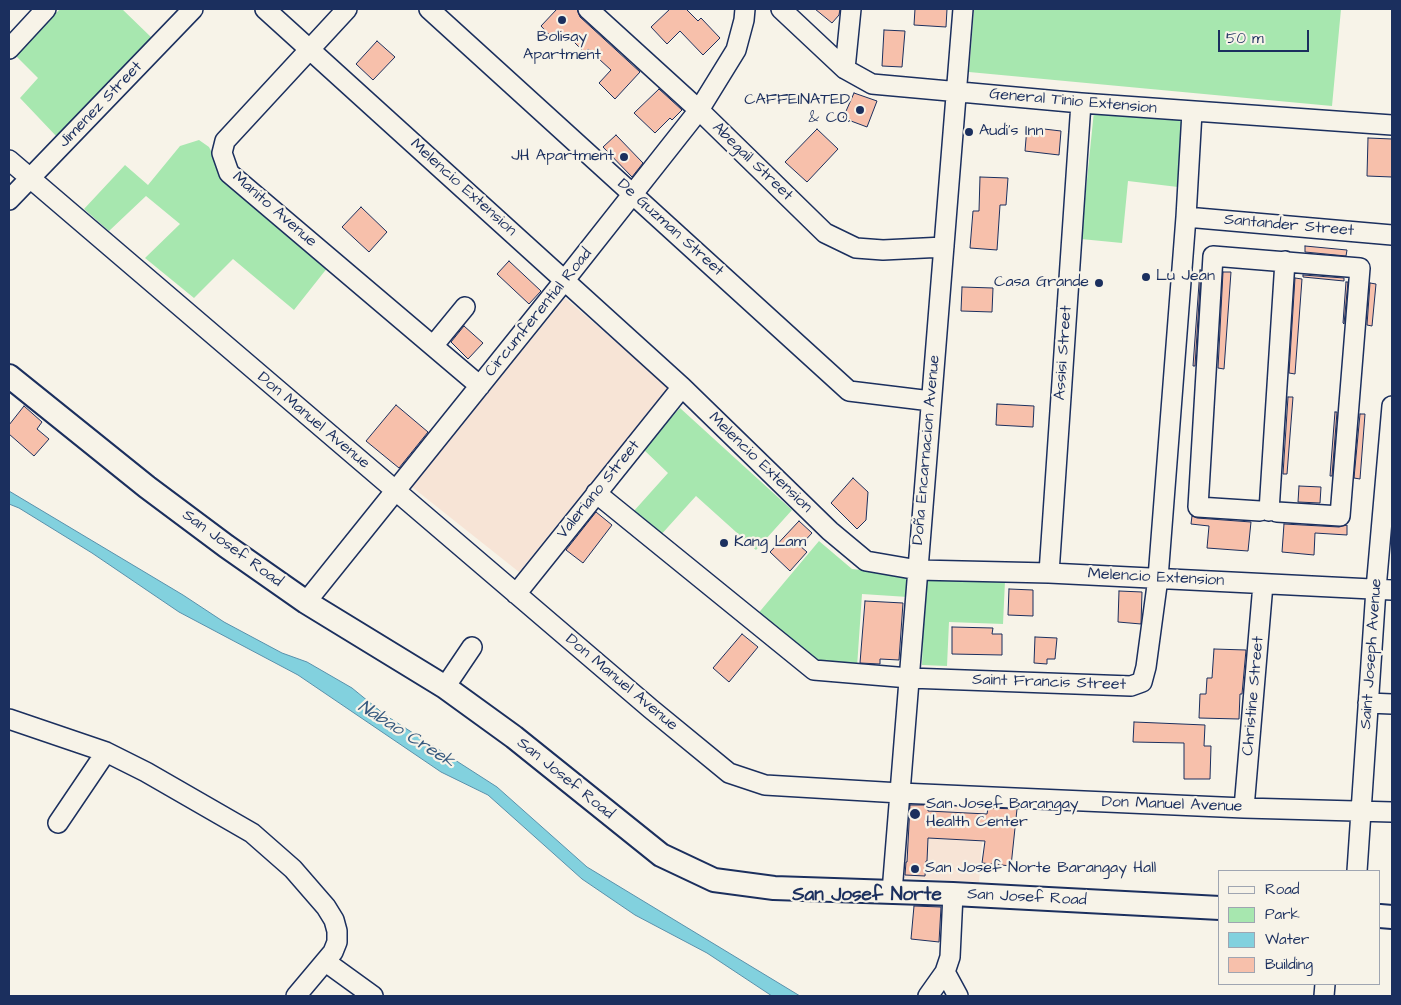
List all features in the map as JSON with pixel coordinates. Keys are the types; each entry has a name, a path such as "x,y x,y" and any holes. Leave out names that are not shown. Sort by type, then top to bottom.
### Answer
{"main road":[{"name":"San Josef Road","path":"9,376 147,487 306,602 445,687 514,737 661,855 714,880 774,888 953,894 1218,908"}],"street":[{"path":"9,48 46,9"},
{"name":"Jimenez Street","path":"9,200 193,9"},
{"name":"Melencio Extension","path":"265,9 682,387 830,531 866,561 918,570 1049,573 1384,590"},
{"name":"Manito Avenue","path":"347,9 224,141 222,153 229,173 480,386"},
{"name":"De Guzman Street","path":"429,9 849,391 931,402"},
{"name":"Abegail Street","path":"588,9 699,110 825,233 856,248 883,250 944,247"},
{"name":"Circumferential Road","path":"306,602 699,110 736,50 745,9"},
{"name":"General Tinio Extension","path":"781,9 845,69 872,84 956,93 1192,112 1392,125"},
{"path":"845,69 851,9"},
{"name":"Doña Encarnacion Avenue","path":"892,892 962,9"},
{"name":"Assisi Street","path":"1049,573 1081,103"},
{"name":"Saint Francis Street","path":"596,493 814,670 909,678 1132,686 1142,682 1146,667 1158,578 1186,217 1192,112"},
{"name":"Don Manuel Avenue","path":"9,160 651,709 729,773 765,785 900,793 1244,808 1392,812"},
{"name":"Santander Street","path":"1186,217 1392,235"},
{"path":"1213,256 1285,261 1360,268 1340,516 1198,507 1213,256"},
{"path":"1268,511 1285,261"},
{"path":"433,346 465,307"},
{"name":"Valeriano Street","path":"516,594 682,387"},
{"name":"Saint Joseph Avenue","path":"1357,870 1368,703 1384,590 1392,406"},
{"name":"Christine Street","path":"1244,808 1263,584"},
{"path":"445,687 472,647"},
{"path":"1368,703 1392,704"},
{"path":"9,719 106,752 146,772 230,819 252,833 276,853 326,907 334,920 337,931 337,942 333,952 296,996"},
{"path":"58,823 106,752"},
{"path":"928,996 945,972 950,958 953,894"},
{"path":"326,962 373,996"},
{"path":"945,972 958,996"}],"shaded area":[{"path":"565,298 668,387 519,572 412,487"},
{"path":"908,799 985,804 979,882 903,878"}],"green space":[{"path":"60,9 122,9 152,38 57,137 20,98 38,78 15,55"},
{"path":"974,9 1341,9 1332,106 969,72"},
{"path":"1094,111 1182,119 1178,187 1128,181 1122,243 1081,239"},
{"path":"199,140 209,147 219,167 237,192 328,267 294,310 233,259 194,298 145,258 180,224 146,196 109,231 84,209 125,165 148,185 180,146"},
{"path":"680,408 792,510 756,550 696,496 659,537 633,512 668,473 643,449"},
{"path":"819,541 852,569 908,575 908,597 862,594 857,667 813,659 756,616"},
{"path":"925,577 1005,581 1003,624 949,622 947,666 922,665"}],"water":[{"name":"Nabao Creek","path":"9,491 183,595 224,622 282,653 307,662 352,688 385,715 497,787 587,867 800,996 772,996 707,953 635,915 582,879 488,795 441,772 298,675 179,612 92,553 19,508 9,504"}],"building":[{"path":"557,9 577,9 580,17 640,72 615,99 599,83 611,70 588,49 585,53 565,33 556,42 541,26"},
{"path":"670,9 686,9 698,21 701,18 720,38 703,55 680,31 667,44 651,27"},
{"path":"815,9 840,9 839,15 832,23"},
{"path":"915,9 947,9 946,27 914,25"},
{"path":"884,30 905,31 902,67 882,66"},
{"path":"377,41 395,57 373,80 356,64"},
{"path":"659,89 682,110 672,120 670,118 655,133 634,113"},
{"name":"CAFFEINATED & CO.","path":"854,93 877,101 867,127 843,118"},
{"path":"1027,127 1061,131 1059,155 1025,151"},
{"path":"817,129 838,149 807,182 785,162"},
{"name":"JH Apartment","path":"616,135 643,163 632,177 603,147"},
{"path":"1368,138 1392,139 1392,177 1367,176"},
{"path":"980,177 1008,178 1006,205 1000,205 997,250 970,248 973,211 979,211"},
{"path":"361,207 387,232 369,252 342,227"},
{"path":"1305,246 1347,250 1346,256 1305,252"},
{"path":"509,261 541,291 529,304 497,274"},
{"path":"1200,270 1195,366 1193,366"},
{"path":"1223,272 1231,272 1224,369 1218,368"},
{"path":"1303,275 1344,278 1344,281 1303,277"},
{"path":"1295,278 1302,279 1295,374 1289,373"},
{"path":"1346,282 1348,282 1344,324 1343,323"},
{"path":"1370,283 1376,284 1372,326 1367,325"},
{"path":"962,287 993,288 992,312 961,311"},
{"path":"464,326 483,343 468,359 451,342"},
{"path":"1288,397 1293,397 1287,474 1283,474"},
{"path":"997,404 1034,406 1033,427 996,425"},
{"path":"396,405 428,432 399,468 366,441"},
{"path":"24,406 42,422 37,429 49,439 34,456 9,434 9,425"},
{"path":"1335,412 1337,412 1332,476 1330,476"},
{"path":"1360,414 1365,414 1360,479 1354,478"},
{"path":"853,478 868,492 866,520 857,529 831,503"},
{"path":"1299,486 1321,487 1320,503 1298,502"},
{"path":"596,512 612,525 583,563 566,550"},
{"path":"1192,516 1251,522 1248,551 1207,548 1209,526 1191,524"},
{"path":"799,521 812,533 800,546 807,552 790,571 770,552"},
{"path":"1284,524 1339,527 1347,525 1347,535 1315,533 1314,555 1282,552"},
{"path":"1009,589 1033,590 1033,616 1008,615"},
{"path":"1119,591 1142,592 1141,624 1118,622"},
{"path":"865,601 903,603 899,660 880,659 880,664 860,663"},
{"path":"952,627 993,628 992,634 1002,634 1002,655 952,654"},
{"path":"742,634 758,647 729,682 713,668"},
{"path":"1035,637 1057,638 1055,659 1047,659 1047,664 1034,663"},
{"path":"1214,649 1246,650 1242,694 1240,694 1239,719 1199,718 1200,694 1206,694 1207,678 1212,678"},
{"path":"1134,722 1205,725 1204,746 1211,746 1210,779 1184,779 1184,743 1133,742"},
{"path":"910,805 928,805 928,811 987,814 988,808 1017,809 1011,866 982,863 985,841 928,838 925,876 905,875"},
{"path":"914,906 941,907 939,942 911,939"}],"place":[{"name":"Bolisay Apartment","path":"562,20"},
{"name":"CAFFEINATED & CO.","path":"860,110"},
{"name":"Audi's Inn","path":"969,132"},
{"name":"JH Apartment","path":"624,157"},
{"name":"Lu Jean","path":"1146,277"},
{"name":"Casa Grande","path":"1099,283"},
{"name":"Kang Lam","path":"724,543"},
{"name":"San Josef Barangay Health Center","path":"915,814"},
{"name":"San Josef Norte Barangay Hall","path":"915,869"}],"district":[{"name":"San Josef Norte","path":"867,896"}]}
